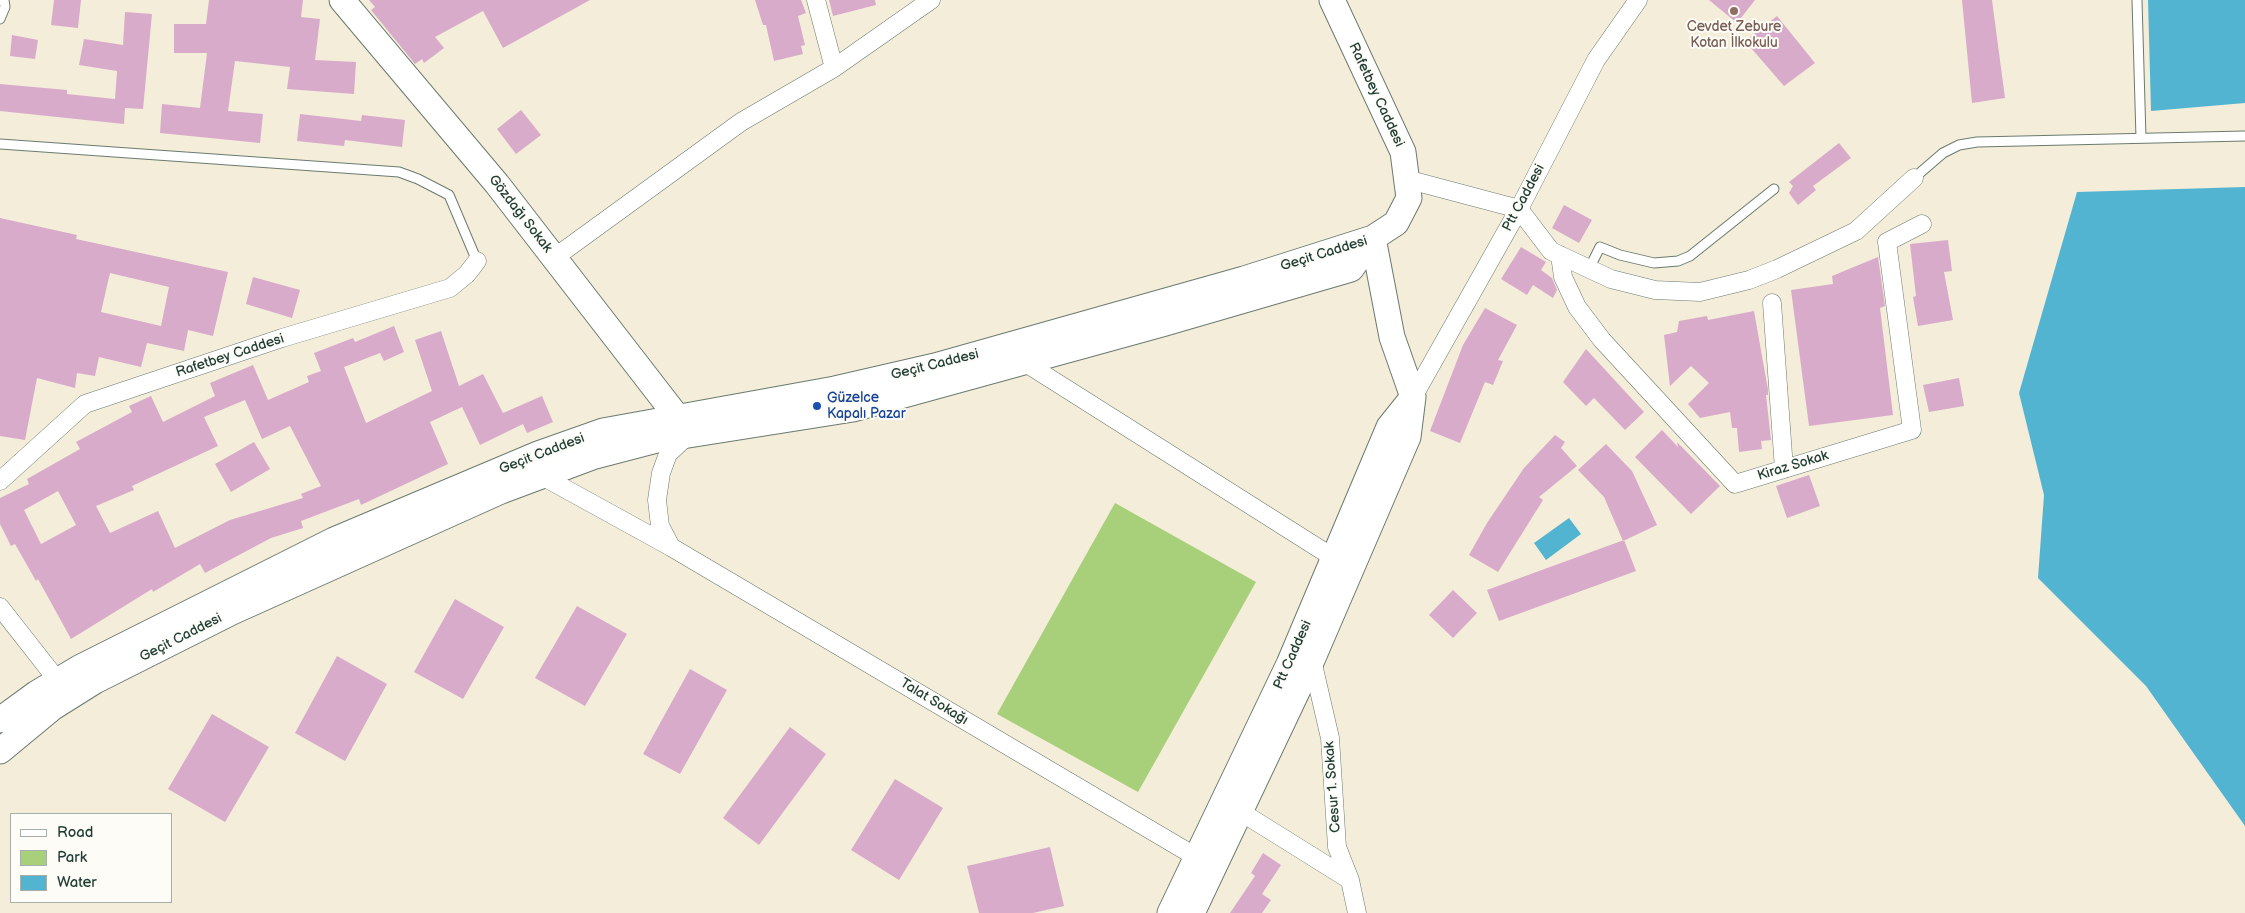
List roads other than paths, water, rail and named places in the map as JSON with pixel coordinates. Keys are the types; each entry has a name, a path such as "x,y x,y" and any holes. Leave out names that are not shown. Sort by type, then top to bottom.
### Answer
{"main road":[{"name":"Gözdağı Sokak","path":"342,0 497,184 682,427"},
{"name":"Rafetbey Caddesi","path":"1332,0 1403,152 1409,198 1396,223 1373,238"},
{"name":"Geçit Caddesi","path":"0,720 35,708 64,688 195,609 343,537 538,454 603,431 682,427 854,409 1162,324 1351,268 1373,238"},
{"name":"Geçit Caddesi","path":"64,688 95,680 232,612 501,491 592,457 657,440 682,427 935,366 1235,282 1373,238"},
{"path":"1373,238 1392,338 1413,397"},
{"name":"Ptt Caddesi","path":"1170,913 1198,858 1289,664 1388,428 1413,397"},
{"name":"Ptt Caddesi","path":"1192,913 1312,660 1408,436 1413,397"},
{"name":"Geçit Caddesi","path":"0,751 35,708"}],"street":[{"path":"816,0 834,68"},
{"path":"554,258 742,122 834,68 931,0"},
{"name":"Ptt Caddesi","path":"1413,397 1519,209 1596,60 1638,0"},
{"path":"1406,179 1519,209 1551,251 1611,279 1655,290 1700,292 1726,286 1777,269 1856,231 1914,178"},
{"name":"Kiraz Sokak","path":"1560,255 1563,276 1577,307 1602,340 1735,484 1912,430 1888,242 1922,224"},
{"name":"Rafetbey Caddesi","path":"0,481 85,404 282,338 450,288 467,274 477,261"},
{"path":"1772,303 1784,469"},
{"path":"1024,362 1334,558"},
{"path":"671,547 660,526 658,500 661,473 668,454 682,427"},
{"name":"Talat Sokağı","path":"542,476 671,547 1198,858"},
{"path":"0,607 64,688"},
{"name":"Cesur 1. Sokak","path":"1312,660 1330,738 1337,847 1350,880 1357,913"},
{"path":"1241,812 1350,880"}],"lane":[{"path":"0,19 5,7 4,0"},
{"path":"2137,0 2141,138"},
{"path":"1914,178 1943,153 1959,145 1977,142 2245,136"},
{"path":"0,144 399,172 418,179 449,195 477,261"},
{"path":"1589,269 1600,247 1654,263 1672,262 1690,256 1774,189"}],"water":[{"path":"2148,0 2245,0 2245,103 2151,111"},
{"path":"2245,187 2245,826 2146,686 2038,578 2044,495 2019,393 2077,192"},
{"path":"1569,518 1581,534 1546,560 1534,543"}],"place":[{"name":"Cevdet Zebure Kotan İlkokulu","path":"1734,11"},
{"name":"Güzelce Kapalı Pazar","path":"817,406"}]}
